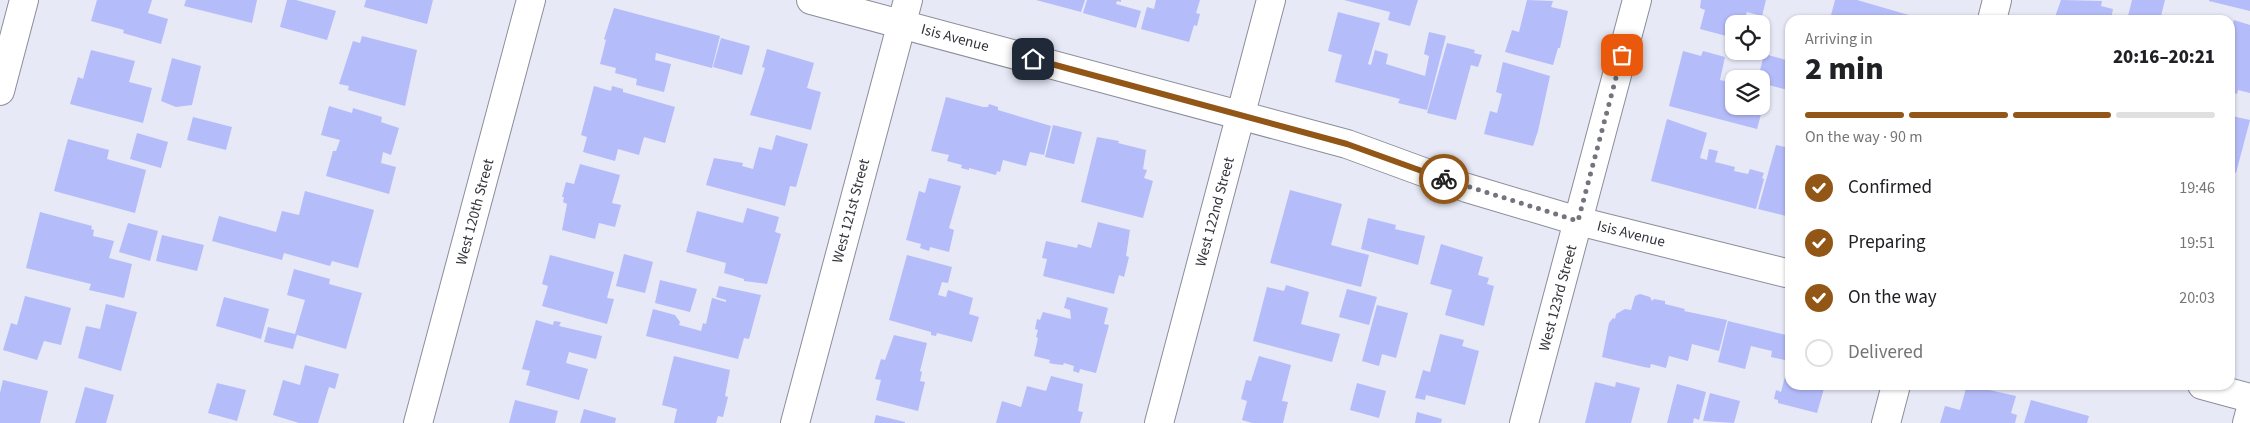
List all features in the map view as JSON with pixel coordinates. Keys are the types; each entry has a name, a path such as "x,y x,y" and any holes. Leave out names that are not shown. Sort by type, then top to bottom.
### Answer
{"street":[{"path":"0,90 24,0"},
{"name":"West 120th Street","path":"418,423 531,0"},
{"name":"Isis Avenue","path":"811,0 904,12 1241,115 1347,144 1467,188 1578,221 1785,273"},
{"name":"West 122nd Street","path":"1159,423 1272,0"},
{"name":"West 123rd Street","path":"1524,423 1637,0"},
{"path":"1993,15 1997,0"},
{"name":"West 121st Street","path":"795,423 904,12"},
{"path":"1886,423 1895,390"},
{"path":"2220,390 2250,398"},
{"path":"2247,423 2250,412"}],"building":[{"path":"97,0 152,0 148,13 168,19 161,44 123,33 124,30 91,21"},
{"path":"186,0 257,0 252,23 184,6"},
{"path":"287,0 296,0 336,11 327,40 280,27"},
{"path":"366,0 433,0 427,24 364,7"},
{"path":"1036,0 1085,0 1081,12"},
{"path":"1087,0 1121,0 1121,2 1117,1 1116,4 1141,11 1136,28 1083,13"},
{"path":"1156,0 1200,0 1196,13 1200,14 1197,26 1194,25 1189,42 1141,29 1147,7 1154,9"},
{"path":"1344,0 1418,0 1410,26 1388,20 1390,12"},
{"path":"1527,0 1553,1 1551,7 1568,11 1560,48 1558,48 1553,65 1505,52 1512,30 1519,32"},
{"path":"1701,0 1766,0 1762,15 1747,12 1746,15 1725,15 1725,36 1700,29 1705,10 1700,8"},
{"path":"1835,0 1857,0 1909,15 1831,15"},
{"path":"2061,0 2102,1 2101,6 2113,9 2112,15 2056,15"},
{"path":"2132,0 2165,0 2161,15 2128,15"},
{"path":"2250,0 2250,11 2209,1"},
{"path":"614,8 720,36 712,68 656,53 655,60 671,64 664,92 636,85 637,79 615,73 616,68 600,64 606,40 604,39"},
{"path":"1338,12 1380,23 1368,64 1371,65 1375,50 1388,54 1386,64 1425,76 1429,56 1424,54 1429,32 1446,36 1427,110 1398,103 1400,99 1335,82 1342,55 1328,51"},
{"path":"2235,20 2250,25 2250,93 2238,90 2237,94 2235,93"},
{"path":"362,36 417,50 405,106 348,90 349,86 339,84 353,41 360,43"},
{"path":"721,38 750,46 742,75 713,67"},
{"path":"1447,43 1475,50 1474,53 1482,55 1478,67 1471,65 1456,120 1427,113"},
{"path":"767,49 814,63 807,88 821,92 811,130 750,115 765,68 762,67"},
{"path":"91,50 135,61 129,82 152,88 143,123 70,104 78,77 83,79"},
{"path":"1683,51 1701,56 1703,51 1725,57 1720,80 1725,81 1725,115 1761,115 1757,129 1669,106"},
{"path":"1770,56 1785,60 1785,89 1770,85 1770,70 1760,70 1763,60 1770,60"},
{"path":"172,58 201,66 192,105 176,107 161,101"},
{"path":"1503,62 1550,76 1533,146 1484,134 1490,111 1497,113 1502,94 1496,92"},
{"path":"594,86 611,91 612,86 623,89 623,92 675,107 665,143 644,137 639,155 618,149 615,161 583,152 587,137 581,135"},
{"path":"946,97 983,107 988,107 989,104 998,107 998,110 1051,126 1044,155 1030,152 1026,166 1003,160 1000,172 997,171 996,175 969,168 969,170 961,168 962,165 947,161 949,155 931,151"},
{"path":"329,106 352,113 353,108 382,117 381,122 399,128 391,155 383,152 381,163 396,167 389,194 326,176 333,151 336,151 340,140 321,135"},
{"path":"193,117 232,127 226,150 187,140"},
{"path":"2235,117 2250,120 2235,173"},
{"path":"1667,119 1707,133 1700,158 1707,160 1709,149 1718,151 1715,162 1735,167 1734,171 1748,174 1750,169 1764,173 1756,209 1651,181"},
{"path":"1053,125 1082,132 1074,164 1045,157"},
{"path":"137,133 168,142 161,168 130,159"},
{"path":"776,135 808,144 796,187 790,186 785,206 706,185 714,158 743,163 742,166 753,169 759,147 772,150"},
{"path":"1097,137 1119,141 1118,143 1146,150 1143,169 1147,170 1144,178 1153,181 1143,218 1081,202"},
{"path":"68,139 109,150 107,159 146,170 135,213 54,191"},
{"path":"1776,145 1785,147 1785,216 1758,209"},
{"path":"580,164 620,175 612,203 621,205 615,227 599,223 595,239 562,230 567,204 563,202 564,197 562,197 566,182 574,184"},
{"path":"929,178 961,186 949,228 954,230 949,252 930,247 929,251 920,248 921,244 906,240 919,191 925,193"},
{"path":"1290,190 1342,204 1331,245 1369,255 1361,287 1270,263"},
{"path":"305,191 374,210 358,268 332,261 330,266 284,253 282,260 212,241 219,216 276,232 282,211 299,215"},
{"path":"747,208 779,217 775,232 781,234 767,284 744,281 744,279 724,273 726,263 686,252 697,211 743,223"},
{"path":"40,212 92,226 91,229 94,230 93,236 114,241 109,258 132,264 124,298 89,290 91,284 26,268"},
{"path":"1368,218 1396,225 1395,229 1425,236 1418,265 1361,249"},
{"path":"1098,222 1130,230 1126,256 1129,257 1124,277 1119,275 1114,294 1043,276 1047,259 1042,258 1046,241 1077,248 1078,244 1091,248"},
{"path":"128,223 158,231 150,261 119,252"},
{"path":"162,235 204,245 197,271 156,261"},
{"path":"1441,244 1483,257 1478,275 1489,278 1487,284 1494,286 1484,326 1445,315 1452,290 1430,284"},
{"path":"624,254 653,262 645,293 616,286"},
{"path":"550,255 614,272 607,298 614,299 607,324 542,306 548,286 542,284"},
{"path":"907,255 952,267 948,283 942,282 938,295 946,297 948,290 973,298 969,314 979,317 972,342 937,333 936,336 931,335 931,332 889,320"},
{"path":"294,269 330,279 329,284 362,293 346,349 297,335 293,349 264,342 268,327 295,334 305,300 287,295"},
{"path":"660,280 697,289 690,312 655,303"},
{"path":"1286,285 1309,292 1301,324 1340,334 1332,362 1253,341 1267,287 1284,291"},
{"path":"719,286 761,295 749,339 744,338 738,359 646,336 653,309 675,315 680,322 679,325 701,331 703,323 706,324 712,298 726,302 726,300 716,297"},
{"path":"1347,289 1377,297 1369,325 1339,317"},
{"path":"1640,294 1650,297 1652,301 1654,299 1665,301 1665,304 1685,309 1684,311 1727,320 1719,351 1692,344 1688,361 1669,356 1666,368 1651,364 1650,368 1644,367 1602,357 1609,323 1613,318 1615,319 1616,314 1625,309 1631,310 1635,296"},
{"path":"25,296 71,308 61,345 44,341 37,360 3,350 11,323 17,325"},
{"path":"224,297 269,309 261,339 216,326"},
{"path":"1067,297 1108,308 1104,324 1109,325 1096,373 1080,369 1079,373 1073,371 1074,366 1064,363 1063,365 1049,363 1050,360 1034,356 1038,338 1036,337 1038,330 1035,329 1037,319 1040,320 1043,312 1071,319 1070,310 1064,308"},
{"path":"106,304 137,312 121,371 78,358 86,326 100,329"},
{"path":"1377,305 1408,313 1396,358 1382,354 1379,366 1362,361"},
{"path":"536,320 553,325 554,321 561,322 559,326 602,336 596,359 569,352 566,363 588,369 579,400 526,385 530,371 522,369"},
{"path":"1728,321 1785,335 1785,360 1771,357 1772,351 1751,346 1745,369 1718,362"},
{"path":"1440,334 1464,340 1462,346 1479,351 1465,405 1426,395 1425,400 1415,398 1423,370 1430,372"},
{"path":"894,335 927,343 920,371 922,372 920,381 925,382 918,411 876,400 881,380 875,379 881,359 885,360"},
{"path":"674,356 730,370 725,396 728,397 723,417 718,416 716,423 674,423 677,409 662,405"},
{"path":"1259,356 1291,365 1282,401 1288,402 1283,423 1252,423 1242,420 1247,401 1241,399 1246,380 1251,381"},
{"path":"305,365 339,374 335,389 329,387 318,423 299,423 273,415 283,380 300,385"},
{"path":"1051,376 1083,384 1078,411 1083,412 1080,423 996,423 1002,401 1021,407 1027,386 1046,391"},
{"path":"1785,376 1785,390 1824,390 1817,413 1778,403 1778,400 1774,399 1776,390 1781,392"},
{"path":"3,380 48,391 40,423 0,423 0,393"},
{"path":"1595,382 1615,387 1616,382 1640,388 1631,423 1585,423"},
{"path":"217,383 246,390 237,421 208,413"},
{"path":"1357,383 1386,391 1379,418 1350,410"},
{"path":"1677,384 1706,392 1699,420 1694,418 1693,423 1667,423"},
{"path":"85,387 114,395 106,423 75,423"},
{"path":"1966,390 1989,390 2016,396 2011,413 2017,415 2015,423 1940,423 1945,406 1960,410"},
{"path":"1710,393 1740,401 1734,423 1703,421"},
{"path":"515,400 558,411 555,423 509,423"},
{"path":"2031,400 2089,416 2087,423 2024,423"},
{"path":"584,409 616,418 615,423 580,423"},
{"path":"1417,412 1442,419 1441,423 1415,423"},
{"path":"876,415 905,422 905,423 874,423"}],"way so far":[{"path":"1444,179 1467,188 1578,221 1622,55"}],"route":[{"path":"1033,59 1347,144 1444,179"}]}
